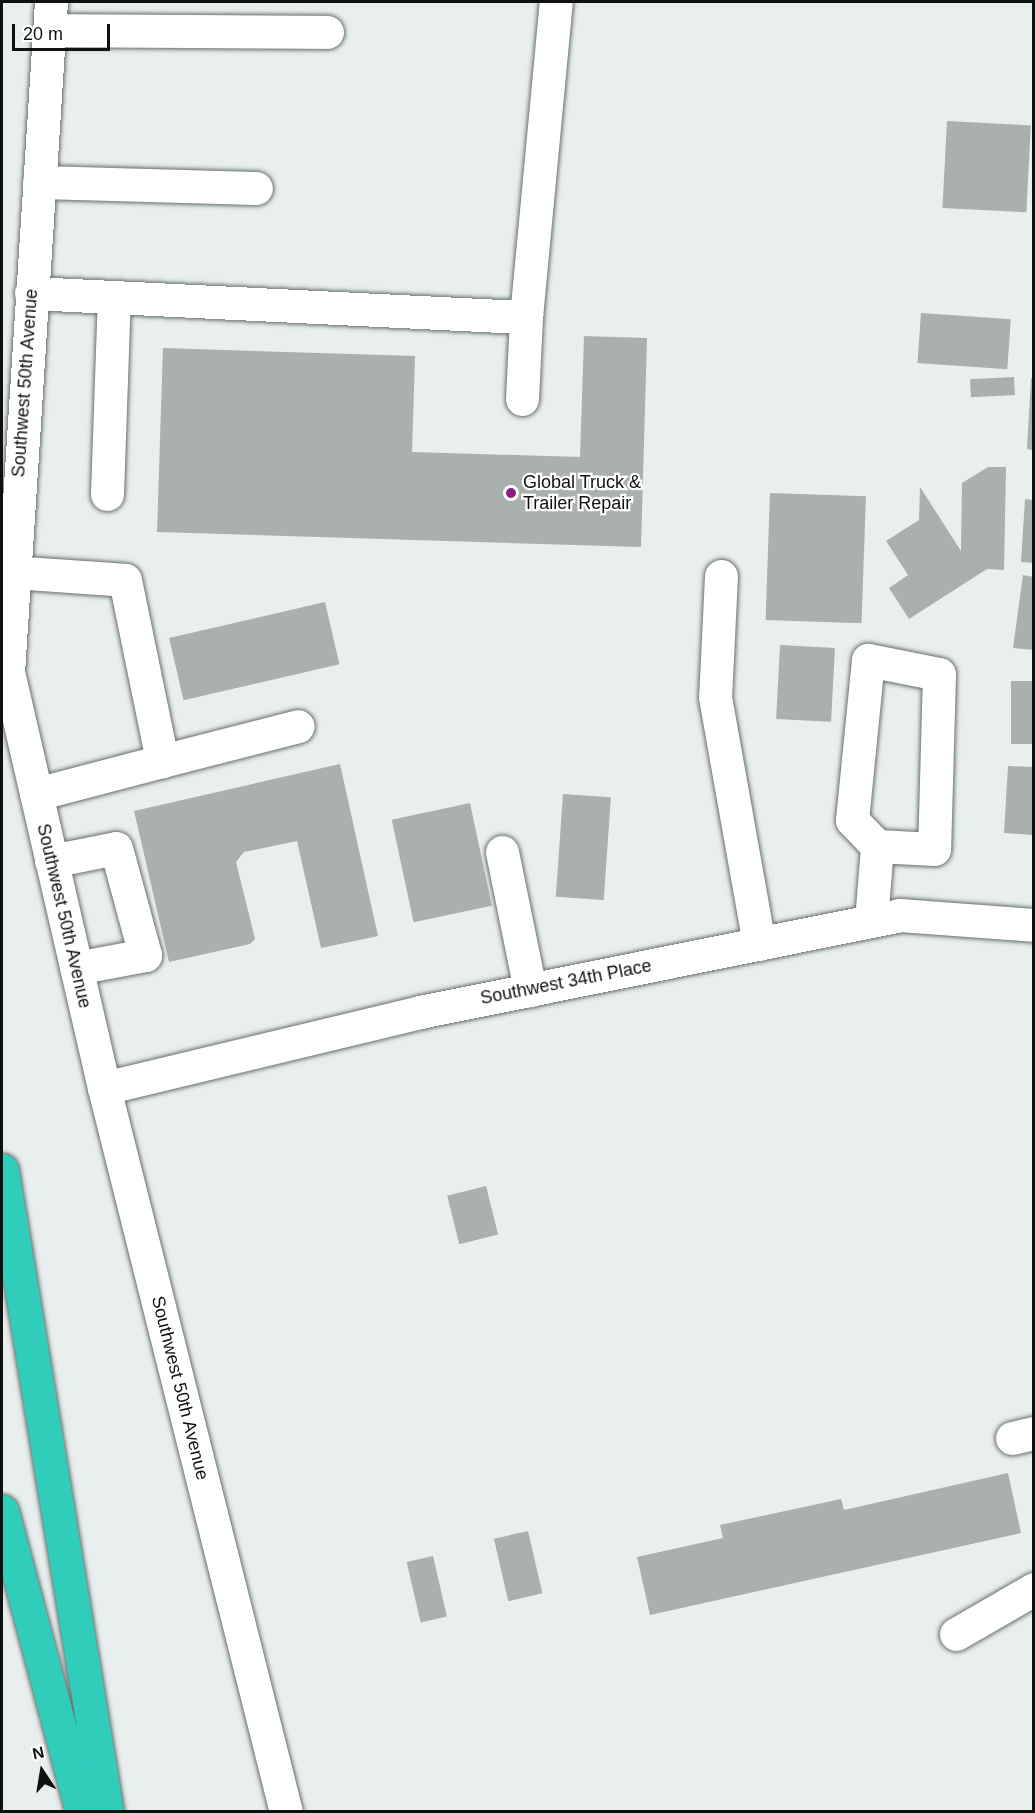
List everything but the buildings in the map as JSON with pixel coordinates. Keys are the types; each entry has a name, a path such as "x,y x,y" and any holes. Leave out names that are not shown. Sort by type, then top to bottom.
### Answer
{"highway":[{"path":"2,1170 107,1812"},
{"path":"2,1511 82,1812"}],"street":[{"path":"522,399 526,317 556,2"},
{"path":"50,16 327,32"},
{"name":"Southwest 50th Avenue","path":"50,16 12,572 8,672 104,1088 286,1812"},
{"path":"39,182 256,188"},
{"path":"31,293 526,317"},
{"path":"107,494 114,297"},
{"path":"12,572 125,580 162,761"},
{"path":"721,576 715,697 759,944"},
{"path":"872,921 877,846 852,820 868,660 939,674 934,849 877,846"},
{"path":"36,794 298,726"},
{"path":"51,861 116,848 145,955 76,968"},
{"path":"502,852 530,990"},
{"name":"Southwest 34th Place","path":"104,1088 530,990 899,915 1034,925"},
{"path":"956,1634 1034,1589"}],"place":[{"name":"Global Truck & Trailer Repair","path":"511,493"}]}
